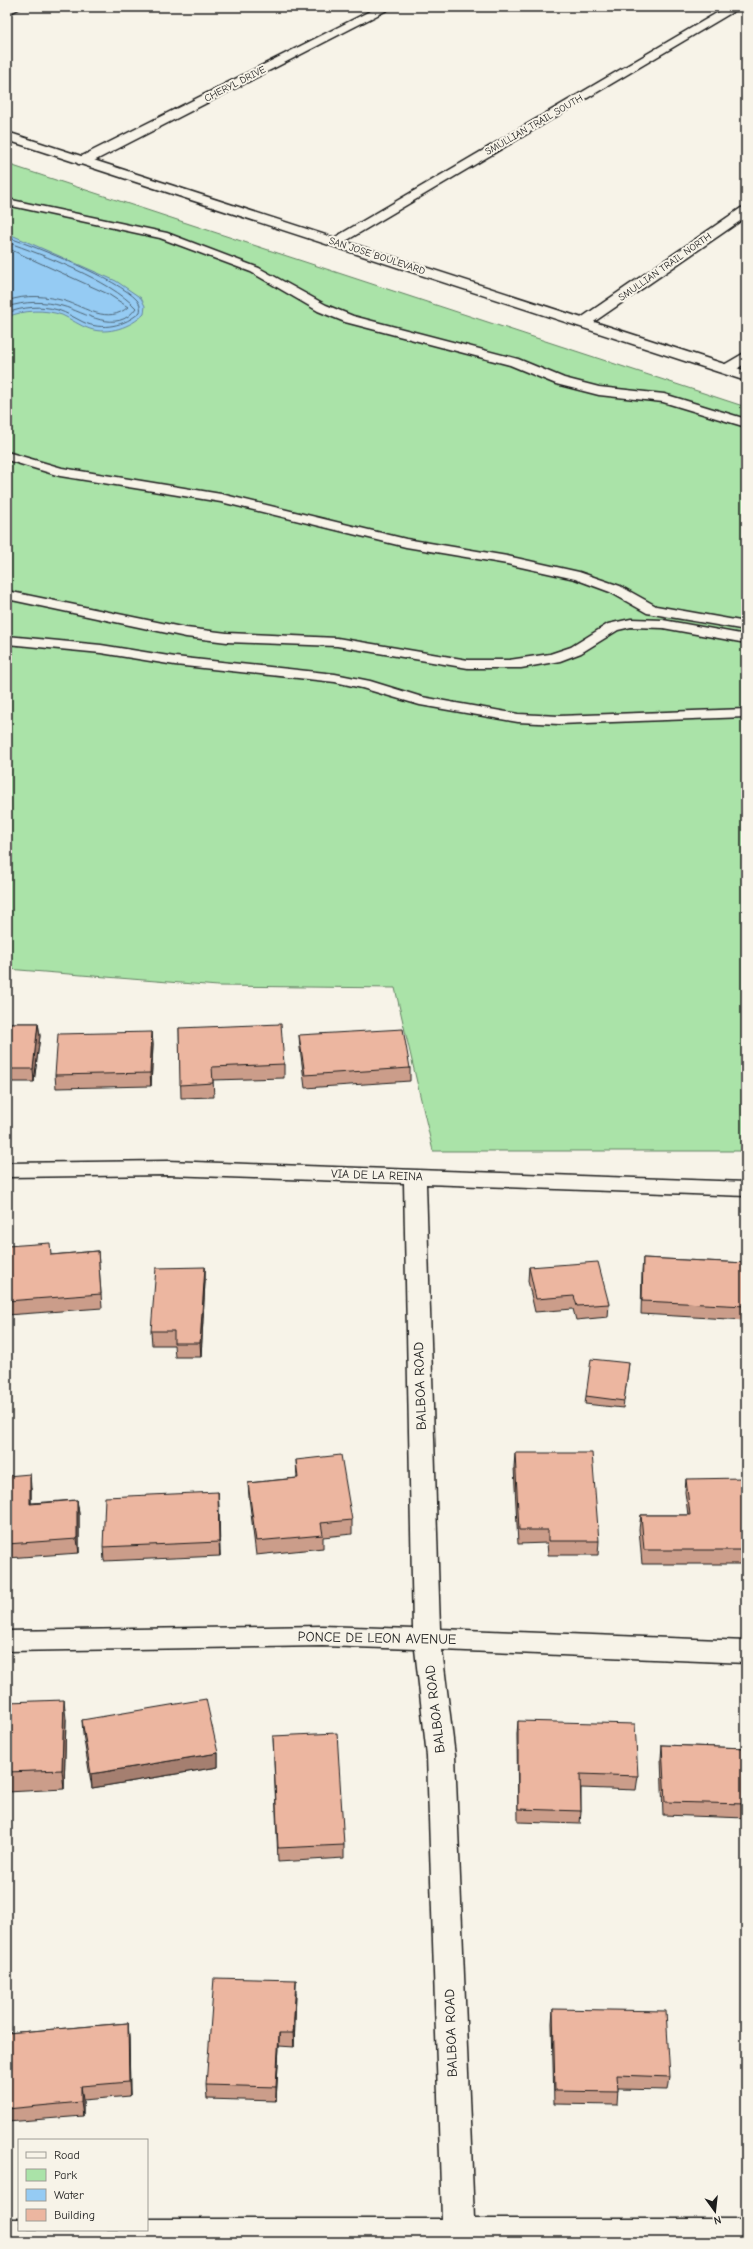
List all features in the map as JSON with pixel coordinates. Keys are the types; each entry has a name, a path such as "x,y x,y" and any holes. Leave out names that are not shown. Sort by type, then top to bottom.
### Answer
{"street":[{"path":"7,11 16,7"},
{"name":"CHERYL DRIVE","path":"83,161 387,7"},
{"name":"SMULLIAN TRAIL SOUTH","path":"334,242 735,7"},
{"name":"SAN JOSE BOULEVARD","path":"7,136 746,376"},
{"name":"SMULLIAN TRAIL NORTH","path":"583,323 746,211"},
{"path":"727,370 746,356"},
{"name":"VIA DE LA REINA","path":"7,1170 168,1168 571,1181 746,1189"},
{"name":"BALBOA ROAD","path":"415,1176 427,1638 441,1756 458,2237"},
{"name":"PONCE DE LEON AVENUE","path":"7,1641 322,1636 427,1638 746,1652"},
{"path":"7,2234 458,2237 746,2234"}],"lane":[{"path":"7,202 162,235 200,248 255,270 322,308 349,320 514,362 560,381 599,391 664,398 746,423"},
{"path":"7,456 60,472 221,498 406,543 507,560 579,576 615,589 652,610 717,628 746,639"},
{"path":"7,595 159,627 212,636 253,640 336,642 417,658 488,666 523,664 554,658 577,650 603,632 619,625 637,622 717,628 746,626"},
{"path":"637,622 652,610"},
{"path":"7,640 38,645 101,649 175,661 335,678 365,684 420,701 518,718 559,720 746,713"}],"green space":[{"path":"7,164 746,407 746,1151 433,1151 395,988 218,986 7,969"}],"water":[{"path":"7,233 116,281 141,298 145,306 144,314 133,323 119,329 104,331 90,329 55,313 34,311 7,317"}],"building":[{"path":"7,1023 38,1023 33,1069 7,1069"},
{"path":"281,1024 284,1064 212,1067 213,1083 180,1085 179,1028"},
{"path":"403,1029 410,1068 305,1075 299,1035"},
{"path":"152,1032 150,1073 55,1075 58,1034"},
{"path":"50,1243 51,1255 98,1251 101,1294 7,1301 7,1246"},
{"path":"643,1258 746,1263 746,1306 642,1301"},
{"path":"598,1262 609,1304 577,1306 574,1296 536,1299 529,1267"},
{"path":"205,1267 200,1343 174,1343 174,1331 151,1331 156,1268"},
{"path":"591,1359 629,1363 624,1401 586,1396"},
{"path":"515,1453 592,1453 599,1541 548,1541 548,1530 519,1530"},
{"path":"341,1455 352,1520 321,1523 323,1535 256,1541 248,1483 298,1478 296,1460"},
{"path":"30,1474 30,1504 77,1500 77,1539 7,1544 7,1476"},
{"path":"744,1478 746,1492 746,1550 644,1550 641,1515 690,1515 686,1479"},
{"path":"218,1492 219,1542 103,1547 105,1497"},
{"path":"206,1699 218,1753 91,1774 82,1720"},
{"path":"64,1700 62,1770 7,1772 7,1702"},
{"path":"518,1721 635,1724 638,1776 580,1774 581,1811 518,1809"},
{"path":"337,1733 344,1845 278,1848 273,1736"},
{"path":"662,1745 746,1748 746,1804 665,1802"},
{"path":"214,1978 296,1980 293,2033 279,2033 276,2087 206,2085"},
{"path":"553,2009 666,2011 670,2077 617,2075 618,2092 555,2091"},
{"path":"128,2023 129,2082 81,2086 81,2102 7,2109 7,2033"}]}
